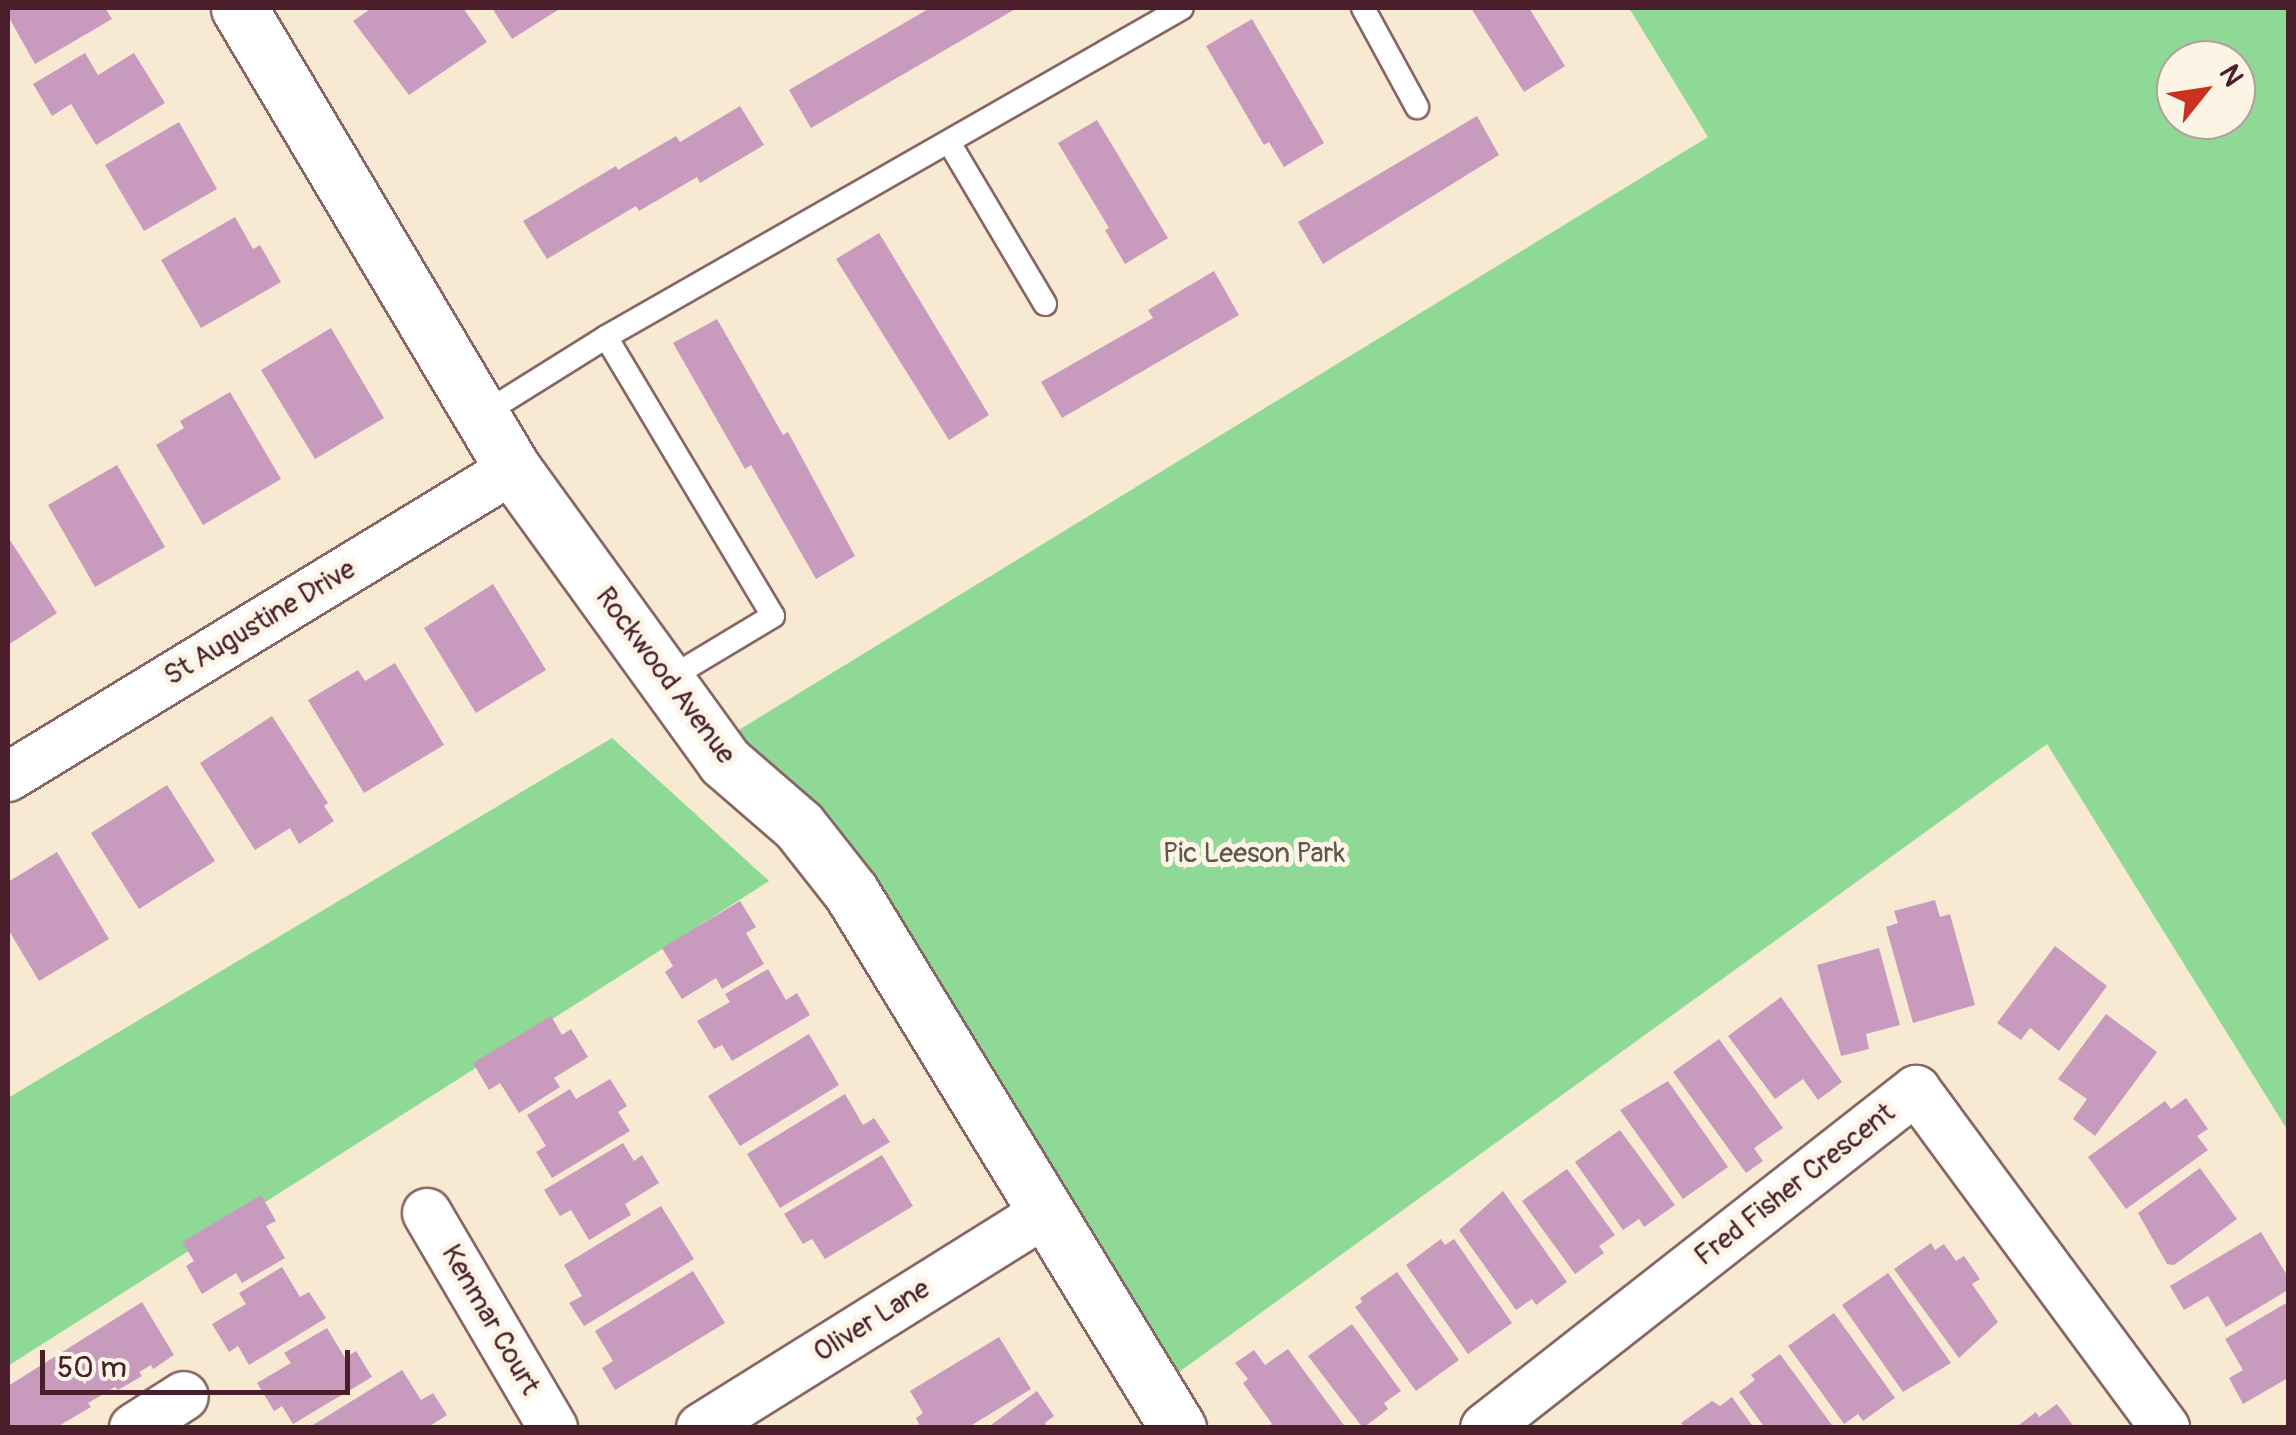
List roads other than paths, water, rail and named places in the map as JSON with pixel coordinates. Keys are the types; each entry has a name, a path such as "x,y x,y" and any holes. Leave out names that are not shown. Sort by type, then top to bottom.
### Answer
{"street":[{"name":"Rockwood Avenue","path":"239,8 513,469 724,760 799,826 851,892 1043,1214 1178,1428"},
{"name":"St Augustine Drive","path":"8,777 513,469"},
{"name":"Fred Fisher Crescent","path":"1485,1428 1916,1090 2165,1428"},
{"name":"Kenmar Court","path":"427,1213 553,1428"},
{"name":"Oliver Lane","path":"701,1428 1043,1214"},
{"path":"134,1428 184,1396"}],"lane":[{"path":"483,414 606,336 950,144 1182,8"},
{"path":"1362,8 1417,107"},
{"path":"950,144 1045,304"},
{"path":"606,336 773,616 664,681"}],"park label":[{"name":"Pic Leeson Park","path":"1254,854"}]}
